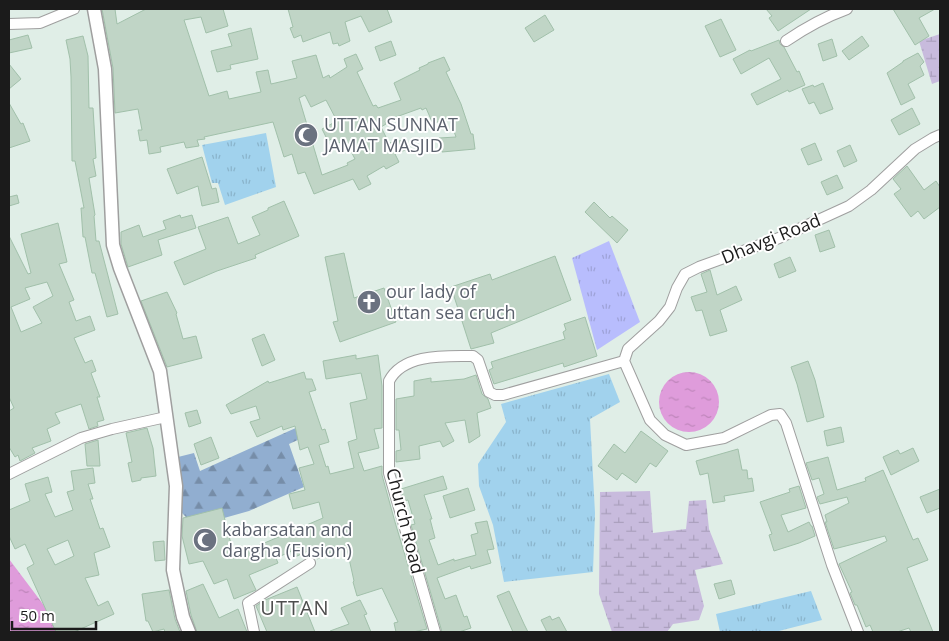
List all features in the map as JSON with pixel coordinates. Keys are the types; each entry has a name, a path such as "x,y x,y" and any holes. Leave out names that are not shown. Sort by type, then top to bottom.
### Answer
{"street":[{"path":"9,24 40,23 73,9"},
{"path":"94,9 105,69 113,245 160,371 176,486 174,570 183,617 189,632"},
{"path":"786,41 801,30 847,9"},
{"name":"Dhavgi Road","path":"624,360 628,349 659,321 670,307 685,274 779,238 849,206 871,190 915,149 940,136"},
{"name":"Church Road","path":"435,632 389,472 389,381 393,373 400,366 432,356 473,356 478,360 489,392 495,395 503,395 624,360"},
{"path":"624,360 650,420 665,435 686,445 724,438 771,415 780,414 786,422 832,565 858,632"},
{"path":"9,474 81,438 139,422 166,417"},
{"path":"254,632 248,603 310,563"}],"green space":[{"path":"940,34 940,81 932,84 919,41"},
{"path":"266,133 276,187 225,205 218,183 212,183 202,145"},
{"path":"609,241 640,322 597,350 572,258"},
{"path":"609,374 620,402 590,419 595,513 593,572 504,582 493,525 479,486 478,464 506,422 501,404"},
{"path":"309,422 313,433 289,444 304,487 249,511 217,520 191,522 182,513 178,457 194,453 200,471"},
{"path":"650,491 653,533 686,529 689,501 706,500 709,529 723,564 695,570 704,606 699,620 673,624 667,632 612,632 599,594 600,492"},
{"path":"811,591 822,620 775,632 720,632 716,614"}],"water":[{"path":"689,372 705,377 710,381 714,386 719,402 714,418 710,423 705,427 689,432 673,427 668,423 664,418 659,402 664,386 668,381 673,377"},
{"path":"9,559 64,632 9,632"}],"building":[{"path":"102,9 115,9 117,24 146,9 223,9 228,26 206,33 201,17 184,20 209,96 227,91 229,99 261,92 256,72 268,70 271,84 297,78 292,61 316,55 323,78 329,75 330,78 347,67 344,59 356,54 363,69 357,72 373,106 376,105 378,108 401,100 394,83 420,70 419,68 428,63 444,57 450,70 446,72 461,104 471,134 473,134 475,149 442,152 439,138 456,137 449,117 433,124 426,108 422,110 421,108 385,121 386,124 381,127 389,143 404,140 408,149 395,154 399,162 386,169 384,166 367,176 371,184 359,190 353,179 314,194 305,172 298,174 292,154 284,157 273,122 204,137 205,139 197,140 199,146 186,148 184,142 160,147 161,152 149,154 147,140 140,141 138,130 142,130 138,109 115,113 113,68","holes":["305,95 311,107 326,100 337,121 322,129 328,141 331,139 334,145 345,140 355,159 347,163 348,165 322,175 299,98"]},
{"path":"288,9 387,9 392,22 369,32 361,16 345,22 350,41 339,46 338,43 333,44 330,32 303,42 301,35 294,38 290,28 293,27"},
{"path":"766,9 811,9 778,31 769,18 772,16"},
{"path":"893,9 935,9 919,18 929,36 915,45"},
{"path":"545,15 554,30 534,42 525,28"},
{"path":"721,19 736,50 720,57 705,26"},
{"path":"251,28 258,59 230,65 231,69 217,72 211,51 232,46 228,34"},
{"path":"28,35 32,48 9,53 9,40"},
{"path":"83,36 88,56 89,108 93,108 96,158 93,159 96,176 89,178 95,215 96,241 99,241 118,314 107,317 95,273 92,273 85,237 83,237 81,208 84,208 75,161 72,161 71,77 66,40"},
{"path":"862,36 869,46 849,60 842,51"},
{"path":"832,39 837,56 823,61 818,44"},
{"path":"779,40 797,72 799,71 805,85 789,92 788,90 757,105 751,94 781,79 769,58 741,74 733,59 750,50"},
{"path":"391,41 396,55 380,61 375,47"},
{"path":"918,53 924,62 920,66 924,75 908,84 915,98 901,105 887,73"},
{"path":"9,64 21,79 9,89"},
{"path":"823,83 833,109 820,114 814,102 809,104 802,89"},
{"path":"9,103 21,124 23,123 30,141 9,148"},
{"path":"912,108 920,124 899,135 891,120"},
{"path":"815,143 822,160 808,165 801,149"},
{"path":"850,145 857,161 844,167 837,151"},
{"path":"202,157 212,189 216,188 219,202 202,206 198,186 177,194 167,169"},
{"path":"907,166 924,190 936,181 940,187 940,207 924,219 918,211 911,217 894,194 901,189 893,179"},
{"path":"837,175 843,188 827,195 821,182"},
{"path":"17,195 19,203 9,206 9,197"},
{"path":"284,201 299,236 255,255 256,258 217,271 184,285 174,262 206,249 198,227 228,217 238,244 260,235 252,217"},
{"path":"594,202 610,218 612,216 628,230 617,243 585,212"},
{"path":"180,215 181,218 192,215 196,228 158,240 162,255 128,267 121,244 121,232 139,225 143,237 166,229 163,221"},
{"path":"58,223 67,262 59,264 74,300 69,302 76,321 90,316 95,330 74,338 85,363 92,360 96,371 91,373 100,397 97,397 104,420 97,422 98,426 89,429 81,404 55,413 60,423 47,429 51,441 32,448 35,453 20,461 18,455 15,457 9,447 9,411 14,408 9,397 9,236 28,274 31,273 21,234","holes":["47,282 53,296 33,307 42,323 21,332 11,307 30,299 25,288"]},
{"path":"829,230 835,247 820,252 815,235"},
{"path":"344,253 354,298 384,288 396,322 340,342 333,322 338,321 325,257"},
{"path":"555,256 571,300 491,333 494,343 471,349 451,287 490,274 492,280"},
{"path":"790,257 796,271 779,278 774,264"},
{"path":"710,270 717,295 736,286 742,300 720,310 727,331 710,336 702,310 696,311 691,297 707,292 701,274"},
{"path":"167,292 177,313 183,339 196,336 202,358 167,367 141,301"},
{"path":"585,317 597,356 564,367 563,363 494,384 489,370 493,368 491,362 565,339 563,332 566,330 564,324"},
{"path":"264,334 275,360 262,366 252,339"},
{"path":"356,355 356,359 378,355 382,386 382,428 374,429 379,448 358,453 364,471 382,466 382,475 427,629 413,632 396,632 394,623 398,622 382,588 357,596 346,545 317,559 312,549 295,557 292,551 276,558 278,563 249,575 256,590 234,599 227,579 214,584 203,561 189,564 182,536 183,518 222,508 234,556 323,518 319,502 293,509 289,494 305,490 299,468 314,464 308,447 300,450 295,426 283,430 282,426 257,437 250,422 260,419 256,406 231,414 226,405 268,381 269,383 304,372 306,379 312,379 316,390 309,392 322,430 325,429 329,442 319,445 326,467 328,466 330,474 354,468 348,442 357,439 350,403 367,399 361,373 326,379 323,361"},
{"path":"808,361 815,380 824,417 807,422 791,367"},
{"path":"476,375 482,394 488,399 491,408 477,413 480,436 469,443 465,420 445,423 454,441 443,447 440,441 419,446 420,459 396,462 396,451 401,450 399,430 396,430 396,399 414,396 414,381 431,378 431,382 464,379"},
{"path":"197,410 201,423 189,427 185,413"},
{"path":"841,427 844,442 827,446 824,431"},
{"path":"147,428 153,448 156,476 141,478 141,480 132,482 128,463 132,462 126,433"},
{"path":"641,431 668,451 656,467 650,463 636,483 622,473 617,480 598,466 614,444 625,453"},
{"path":"211,437 219,458 201,465 194,444"},
{"path":"98,440 100,466 87,466 85,444"},
{"path":"913,448 919,461 891,475 883,457 898,450 900,454"},
{"path":"738,449 742,470 747,470 748,479 752,478 754,491 724,496 725,501 713,503 708,473 700,475 696,461"},
{"path":"828,457 837,490 866,481 865,478 883,470 913,540 918,538 928,560 907,568 933,632 911,632 909,628 897,632 873,632 870,625 866,627 839,564 887,541 885,536 834,549 825,522 827,522 825,515 849,503 847,497 820,504 817,497 824,494 819,478 812,480 806,463"},
{"path":"93,468 95,483 88,484 93,499 90,499 100,529 103,528 110,547 94,553 99,575 85,578 98,606 108,601 114,614 74,632 56,632 27,568 34,564 25,544 15,549 9,536 9,510 30,501 25,484 48,477 52,492 45,494 55,517 73,510 67,492 74,490 71,471","holes":["68,540 74,556 55,565 47,549"]},
{"path":"443,476 447,489 424,495 432,519 430,519 435,538 429,540 438,565 454,559 454,561 476,555 471,535 478,533 475,523 487,521 494,549 487,550 491,563 471,569 470,566 437,578 445,599 456,595 464,617 467,616 471,628 459,632 442,632 411,525 415,524 408,500 404,501 401,489"},
{"path":"799,486 806,508 781,515 788,532 809,522 815,536 774,551 769,535 772,534 760,502 790,492 789,489"},
{"path":"468,488 475,510 450,518 443,496"},
{"path":"940,489 940,508 927,513 920,497"},
{"path":"164,541 165,560 155,561 153,542"},
{"path":"731,580 735,594 719,599 714,584"},
{"path":"203,584 219,618 238,609 247,632 197,632 186,591"},
{"path":"297,587 315,632 267,632 256,606 265,600"},
{"path":"169,590 175,619 180,632 165,632 164,629 153,632 148,621 146,621 142,594"},
{"path":"509,591 528,632 513,632 497,596"},
{"path":"360,600 367,614 364,615 371,632 330,632 349,624 341,608"},
{"path":"550,616 552,620 559,617 567,632 547,632 541,620"}],"place":[{"name":"UTTAN SUNNAT JAMAT MASJID","path":"306,135"},
{"name":"our lady of uttan sea cruch","path":"369,302"},
{"name":"kabarsatan and dargha (Fusion)","path":"205,540"}],"district":[{"name":"UTTAN","path":"295,608"}]}
